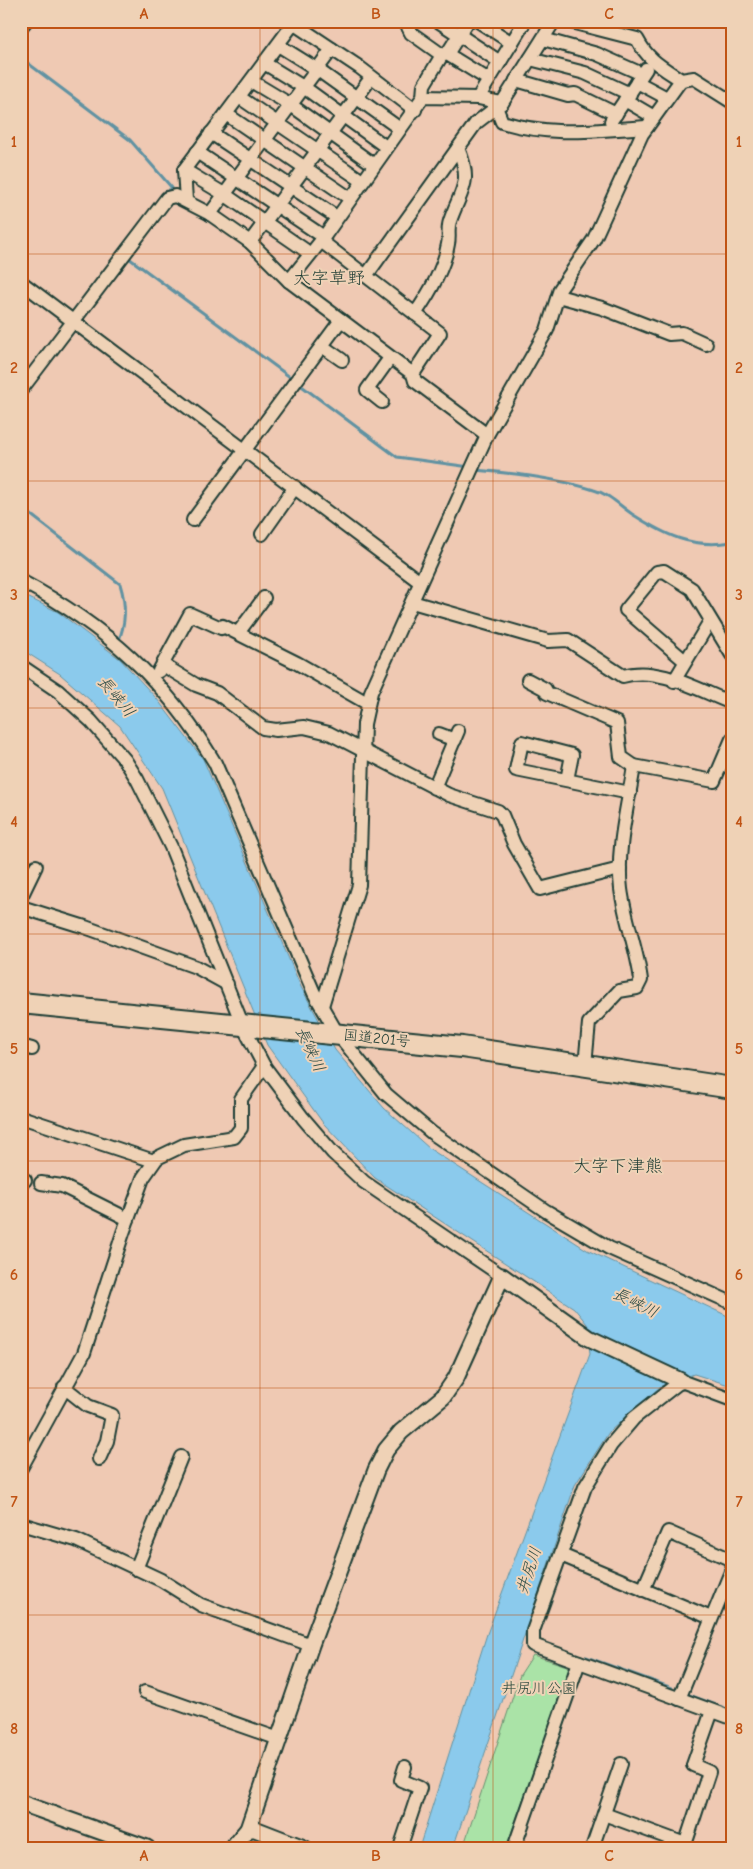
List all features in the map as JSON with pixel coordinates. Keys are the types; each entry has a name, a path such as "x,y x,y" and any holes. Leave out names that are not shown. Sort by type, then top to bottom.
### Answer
{"highway":[{"name":"国道201号","path":"21,1003 334,1033 585,1065 732,1088"}],"street":[{"path":"21,27 26,21"},
{"path":"412,21 408,27 411,33 489,80"},
{"path":"438,21 500,62"},
{"path":"295,265 305,250 319,237 332,214 382,144 423,97 424,85 468,21"},
{"path":"478,21 512,43"},
{"path":"366,276 476,123 499,105 554,21"},
{"path":"567,21 637,38 646,55 681,80 694,78 732,102"},
{"path":"478,98 512,43 522,22"},
{"path":"186,200 184,170 278,45 291,23 332,49 372,78 410,110"},
{"path":"543,39 597,54 640,78 667,98"},
{"path":"278,45 318,70 396,126"},
{"path":"210,214 332,49"},
{"path":"530,59 585,73 627,97 651,122"},
{"path":"606,129 652,60"},
{"path":"264,63 305,88 382,144"},
{"path":"250,242 372,78"},
{"path":"516,80 568,95 575,94 616,114"},
{"path":"322,1006 359,885 362,751 367,704 487,435 547,330 560,289 594,239 622,174 651,122 681,80"},
{"path":"251,81 291,106 370,162"},
{"path":"238,97 318,149 358,178"},
{"path":"423,97 478,98 499,105"},
{"path":"499,105 502,122 526,129 561,133 651,122"},
{"path":"289,282 410,110"},
{"path":"226,114 346,195"},
{"path":"211,133 332,214"},
{"path":"415,314 430,291 444,258 449,243 450,221 465,185 466,167 458,148"},
{"path":"197,152 277,205 440,333 413,374"},
{"path":"184,170 265,221 305,250"},
{"path":"21,390 167,198 175,196 210,214 250,242 289,282 413,374 415,381 487,435"},
{"path":"21,282 420,582"},
{"path":"558,296 611,312 669,334 682,333 706,344"},
{"path":"193,520 204,494 244,449 341,320"},
{"path":"322,346 342,360"},
{"path":"382,402 367,390 390,358"},
{"path":"262,534 295,488"},
{"path":"685,661 626,610 657,572 664,570 692,589 732,655"},
{"path":"21,581 66,606 108,636 152,679 196,730 215,763 314,993 334,1033 386,1094 432,1134 546,1210 609,1248 732,1303"},
{"path":"238,633 264,598"},
{"path":"412,602 548,641 568,640 622,676 644,673 674,681 732,704"},
{"path":"152,679 163,665 190,614 238,633 297,663 367,704"},
{"path":"674,681 710,621"},
{"path":"163,665 196,685 217,692 263,728 270,730 293,727 318,729 338,736 362,751 448,795 498,811 502,815 514,844 540,889 620,869"},
{"path":"21,666 58,691 113,745 133,772 171,847 227,984 264,1066 303,1118 333,1153 364,1182 589,1338 681,1381 732,1400"},
{"path":"528,680 545,689 547,693 617,723 621,757 634,766 714,781 732,739"},
{"path":"434,788 456,736 439,734"},
{"path":"567,780 572,755 522,742 516,770 630,793"},
{"path":"585,1065 589,1023 619,991 638,988 641,980 621,890 620,869 622,838 634,766"},
{"path":"21,897 36,866"},
{"path":"21,907 85,927 196,967 227,984"},
{"path":"21,1468 84,1353 143,1178 157,1158 195,1142 234,1137 241,1128 241,1099 264,1066"},
{"path":"21,1117 154,1161"},
{"path":"41,1183 47,1186 62,1186 128,1219"},
{"path":"232,1848 248,1829 311,1645 376,1470 386,1450 412,1422 443,1397 456,1378 502,1276"},
{"path":"681,1381 634,1418 611,1445 585,1487 533,1631 533,1645 732,1718"},
{"path":"64,1387 88,1406 112,1415 107,1440 99,1459"},
{"path":"136,1569 181,1457"},
{"path":"21,1524 76,1540 161,1580 201,1605 311,1645"},
{"path":"643,1590 668,1532 732,1560"},
{"path":"561,1555 711,1618"},
{"path":"679,1699 732,1568"},
{"path":"514,1848 579,1662"},
{"path":"145,1692 279,1738"},
{"path":"604,1814 684,1846 709,1772 693,1765 712,1711"},
{"path":"592,1848 621,1764"},
{"path":"400,1848 420,1788 401,1780 405,1767"},
{"path":"21,1803 147,1848"},
{"path":"248,1829 255,1829 304,1848"}],"green space":[{"name":"井尻川公園","path":"533,1655 567,1666 569,1671 506,1848 463,1848 520,1675"}],"water":[{"path":"21,594 58,612 120,659 157,699 203,759 301,987 335,1050 384,1108 430,1149 587,1250 732,1318 732,1386 694,1374 661,1386 609,1432 575,1485 453,1848 419,1848 487,1634 590,1354 587,1324 574,1308 375,1178 323,1123 267,1045 162,788 120,726 60,674 21,649"}],"waterway":[{"path":"21,58 130,140 172,188 163,194"},
{"path":"126,256 294,380"},
{"path":"299,384 397,457 470,467"},
{"path":"474,470 535,477 580,486 604,494 644,522 668,534 691,542 704,544 732,542"},
{"path":"21,507 120,584 124,613 123,628 118,642"},
{"path":"585,1660 586,1657 672,1688"},
{"path":"689,1695 732,1711"}],"district":[{"name":"大字草野","path":"329,278"},
{"name":"大字下津熊","path":"618,1166"}],"water label":[{"name":"長峡川","path":"117,696"},
{"name":"長峡川","path":"311,1049"},
{"name":"長峡川","path":"636,1302"},
{"name":"井尻川","path":"528,1570"}]}
